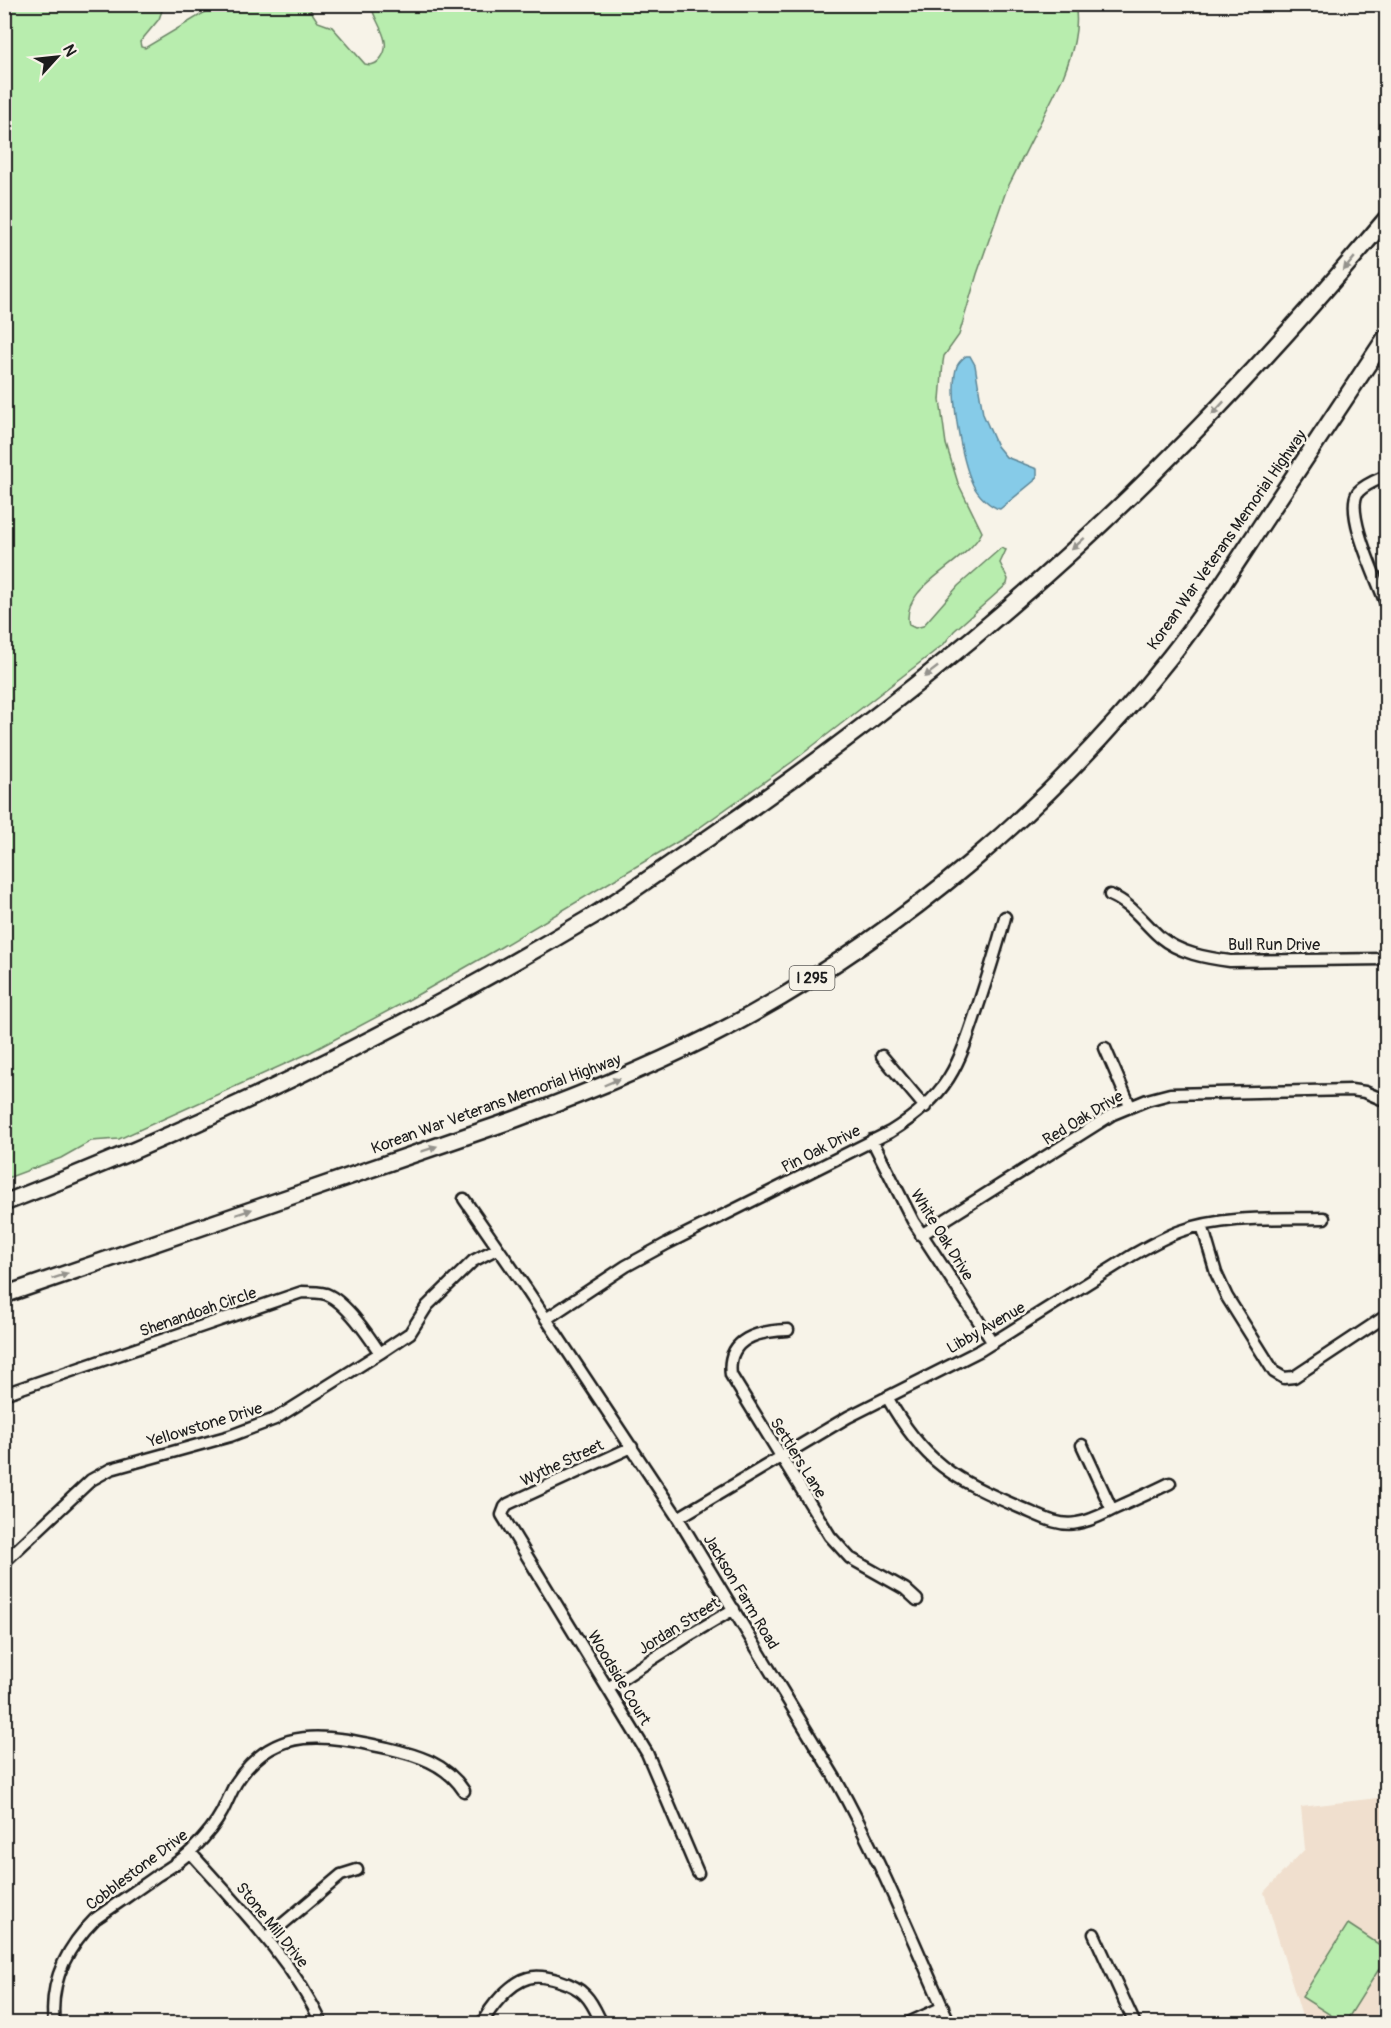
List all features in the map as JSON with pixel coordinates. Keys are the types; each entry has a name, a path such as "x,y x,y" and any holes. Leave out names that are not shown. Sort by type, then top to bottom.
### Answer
{"highway":[{"path":"4,1203 140,1149 242,1104 384,1033 594,916 759,803 938,667 1097,527 1161,466 1258,366 1386,219"},
{"name":"Korean War Veterans Memorial Highway","path":"4,1295 513,1120 592,1090 680,1052 734,1024 856,950 992,844 1095,744 1141,692 1206,608 1386,337"}],"street":[{"path":"1386,476 1359,491 1354,506 1357,524 1386,604"},
{"name":"Bull Run Drive","path":"1110,895 1127,904 1162,939 1186,951 1212,959 1230,961 1386,959"},
{"name":"Pin Oak Drive","path":"546,1319 626,1266 872,1140 909,1120 925,1107 948,1081 964,1049 1005,917"},
{"path":"1105,1048 1130,1106"},
{"path":"882,1056 925,1107"},
{"name":"Red Oak Drive","path":"921,1235 1113,1114 1130,1106 1170,1094 1314,1089 1352,1090 1365,1092 1386,1101"},
{"name":"White Oak Drive","path":"872,1140 921,1235 993,1343"},
{"name":"Jackson Farm Road","path":"464,1199 678,1518 853,1810 951,2024"},
{"name":"Libby Avenue","path":"678,1518 848,1417 993,1343 1131,1256 1181,1231 1202,1225 1251,1219 1324,1218"},
{"path":"1202,1225 1213,1263 1227,1297 1274,1372 1282,1377 1294,1377 1386,1316"},
{"name":"Yellowstone Drive","path":"6,1556 91,1480 111,1469 230,1436 275,1419 410,1333 427,1306 473,1261 498,1248"},
{"name":"Shenandoah Circle","path":"4,1394 302,1292 326,1294 347,1310 380,1353"},
{"name":"Settlers Lane","path":"788,1330 774,1330 750,1337 736,1349 730,1362 731,1376 779,1456 840,1549 856,1562 904,1589 917,1600"},
{"path":"887,1397 909,1434 922,1449 959,1479 1057,1522 1078,1523 1170,1483"},
{"path":"1082,1445 1112,1510"},
{"name":"Wythe Street","path":"505,1507 632,1447"},
{"name":"Woodside Court","path":"505,1507 504,1518 608,1688 657,1775 698,1873"},
{"name":"Jordan Street","path":"608,1688 734,1609"},
{"name":"Cobblestone Drive","path":"54,2024 53,1999 60,1969 83,1931 95,1919 190,1852 210,1829 236,1784 253,1762 270,1750 299,1738 315,1736 332,1737 409,1753 440,1766 464,1791"},
{"name":"Stone Mill Drive","path":"190,1852 266,1938 299,1983 322,2024"},
{"path":"266,1938 340,1875 357,1870"},
{"path":"1094,1934 1135,2024"},
{"path":"482,2024 489,2010 507,1991 528,1978 560,1981 584,1994 593,2005 602,2024"},
{"path":"906,2024 943,2007"}],"shaded area":[{"path":"1386,1797 1386,2023 1304,2023 1264,1892 1305,1849 1301,1807"}],"green space":[{"path":"5,4 164,5 159,19 140,42 141,47 145,48 217,5 307,5 318,22 332,27 365,64 370,65 379,60 385,45 371,5 1075,4 1076,32 1063,77 1006,191 977,274 959,335 944,356 940,400 946,444 958,483 982,532 963,555 936,576 914,599 909,611 909,625 915,628 923,626 958,586 1001,548 1006,550 1000,563 1008,579 1007,584 954,631 944,644 792,762 689,835 496,950 307,1054 119,1139 91,1141 61,1158 5,1179"},
{"path":"1348,1924 1386,1949 1386,1958 1343,2023 1302,1997"}],"water":[{"path":"966,356 970,356 975,365 983,414 997,446 1006,457 1037,469 1034,481 1000,509 988,503 975,489 957,426 955,377 957,366"}]}
